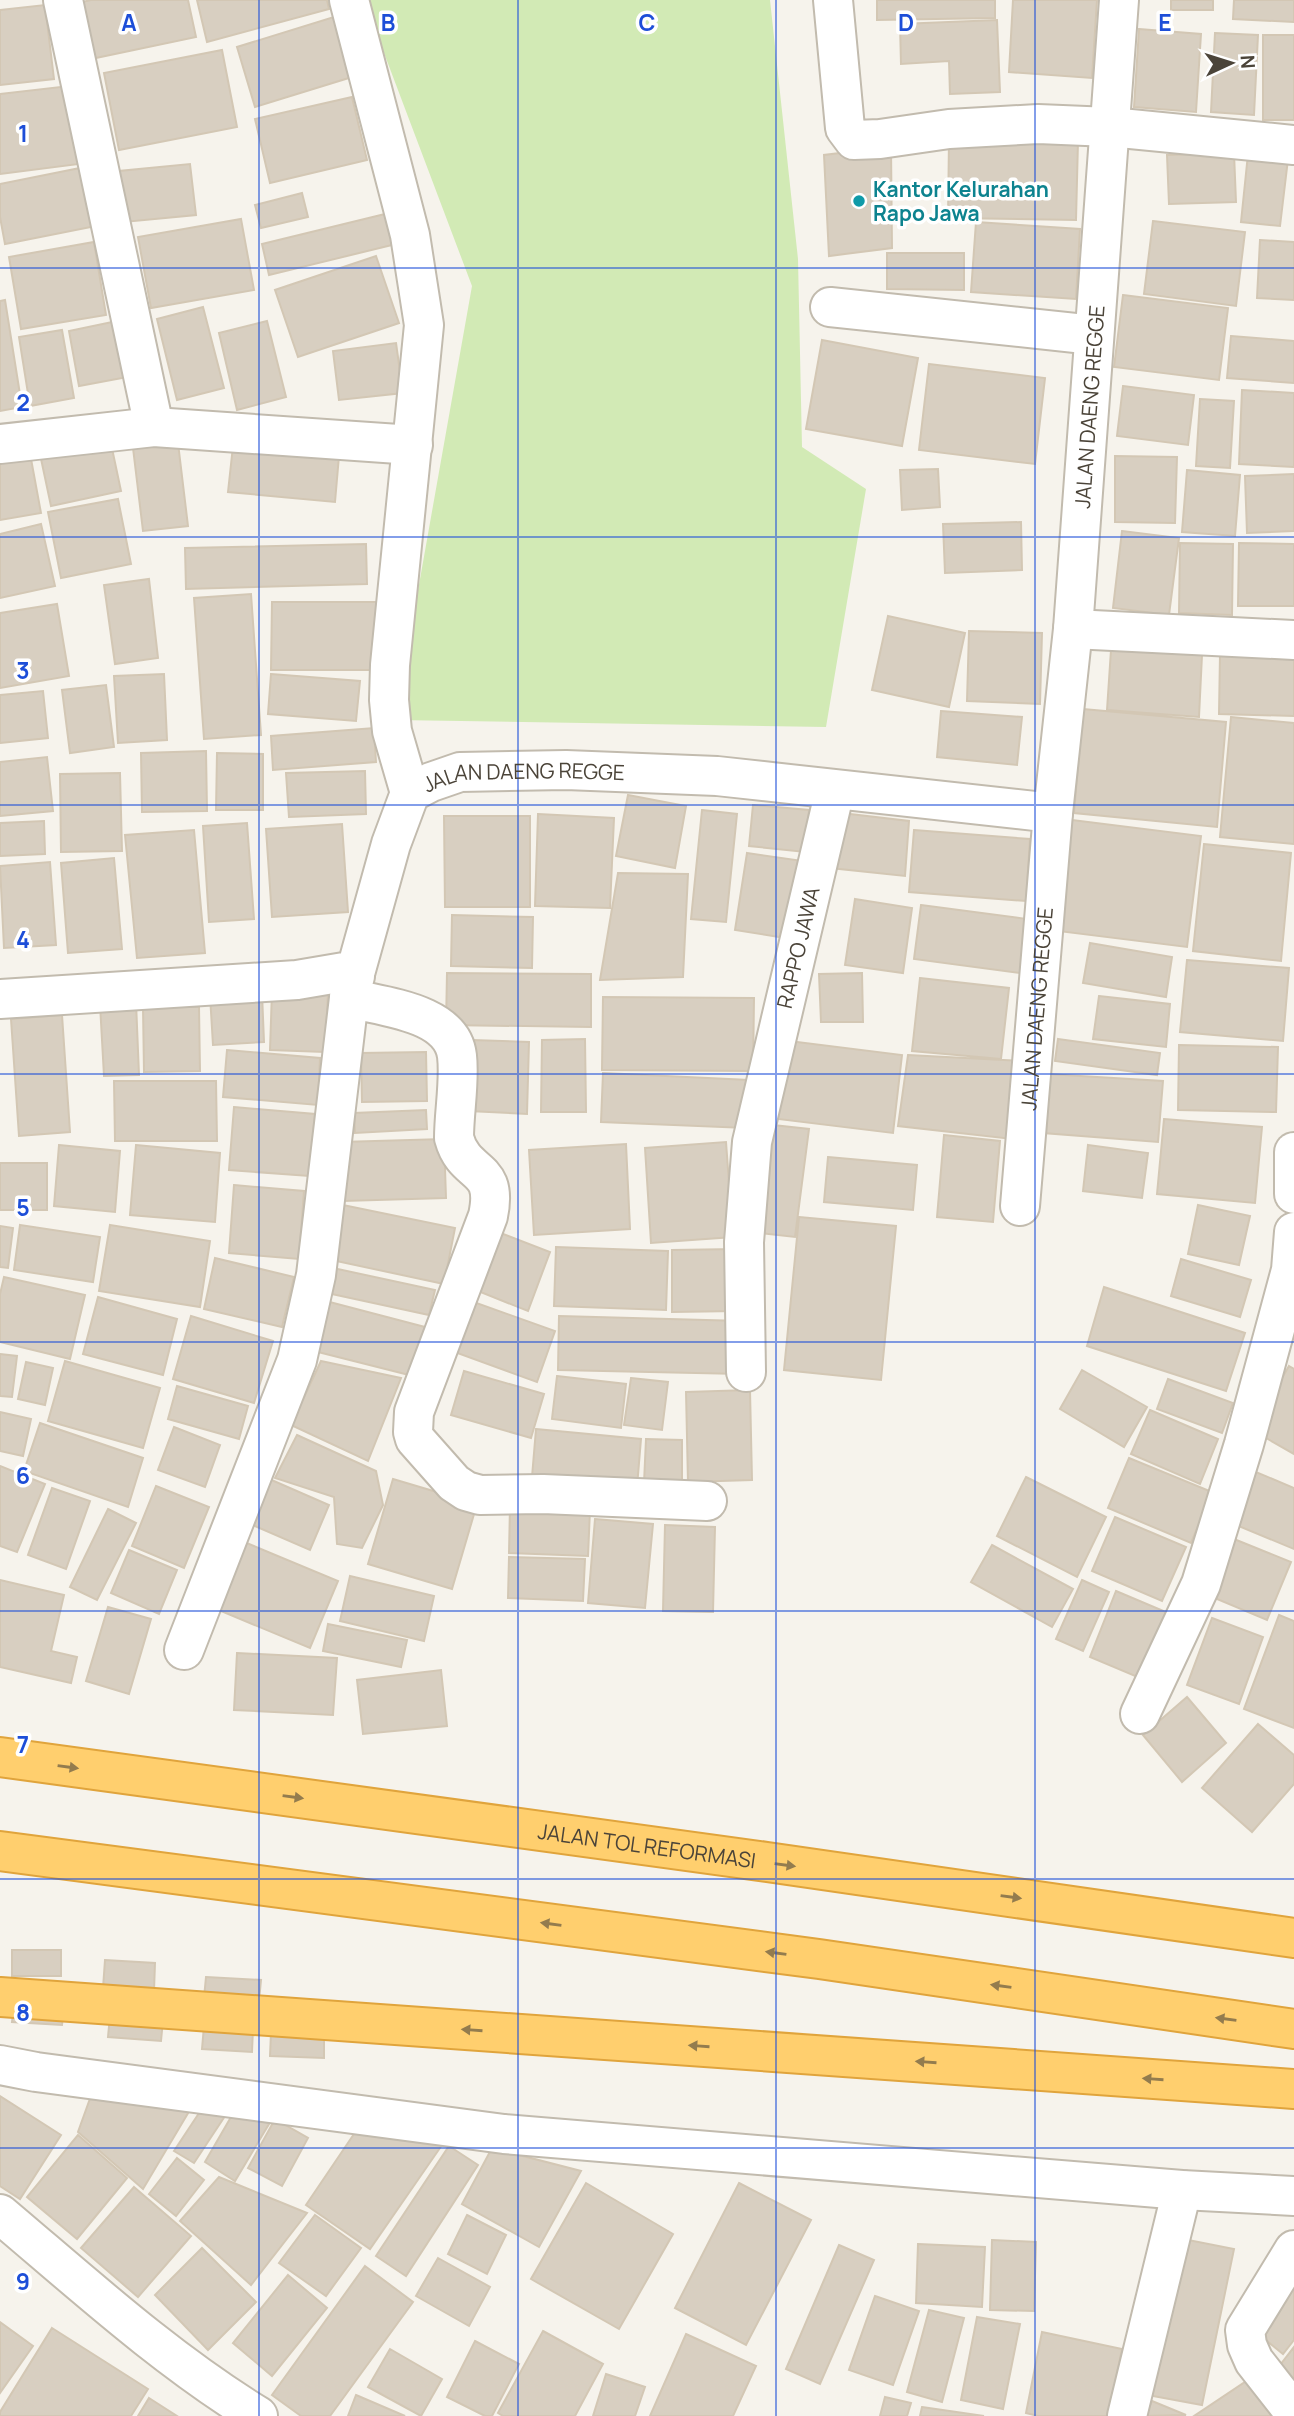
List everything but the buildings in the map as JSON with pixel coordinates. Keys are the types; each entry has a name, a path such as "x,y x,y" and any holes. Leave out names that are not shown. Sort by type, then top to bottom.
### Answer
{"highway":[{"name":"JALAN TOL REFORMASI","path":"0,1757 1294,1938"},
{"path":"0,1851 819,1959 1294,2029"},
{"path":"0,1997 1294,2089"}],"street":[{"path":"63,0 154,427"},
{"path":"349,0 410,235 424,325 390,665 392,731 410,793"},
{"path":"833,0 845,128 854,140 949,129 1025,125 1110,127 1294,145"},
{"name":"JALAN DAENG REGGE","path":"1020,1206 1053,813 1073,629 1119,0"},
{"path":"830,307 1094,335"},
{"path":"0,444 154,427 413,445"},
{"path":"1073,629 1294,640"},
{"name":"JALAN DAENG REGGE","path":"184,1650 297,1360 316,1275 352,984 391,844 410,793 460,772 566,770 717,776 1053,813"},
{"name":"RAPPO JAWA","path":"746,1372 744,1242 752,1142 835,790"},
{"path":"0,999 297,979 352,984 431,1019 443,1028 453,1042 457,1056 454,1138 457,1150 485,1177 491,1187 491,1200 488,1216 414,1412 415,1439 454,1483 466,1491 480,1494 543,1494 707,1502"},
{"path":"1294,1152 1294,1194"},
{"path":"1140,1714 1201,1584 1234,1481 1291,1270 1294,1232"},
{"path":"0,2065 504,2134 1182,2190 1294,2196"},
{"path":"1127,2416 1182,2190"},
{"path":"0,2214 176,2359 258,2416"},
{"path":"1294,2250 1245,2330 1247,2345 1254,2361 1294,2412"}],"green space":[{"path":"364,0 770,0 798,259 802,447 866,489 826,727 395,720 472,286"}],"place":[{"name":"Kantor Kelurahan Rapo Jawa","path":"859,201"}]}
